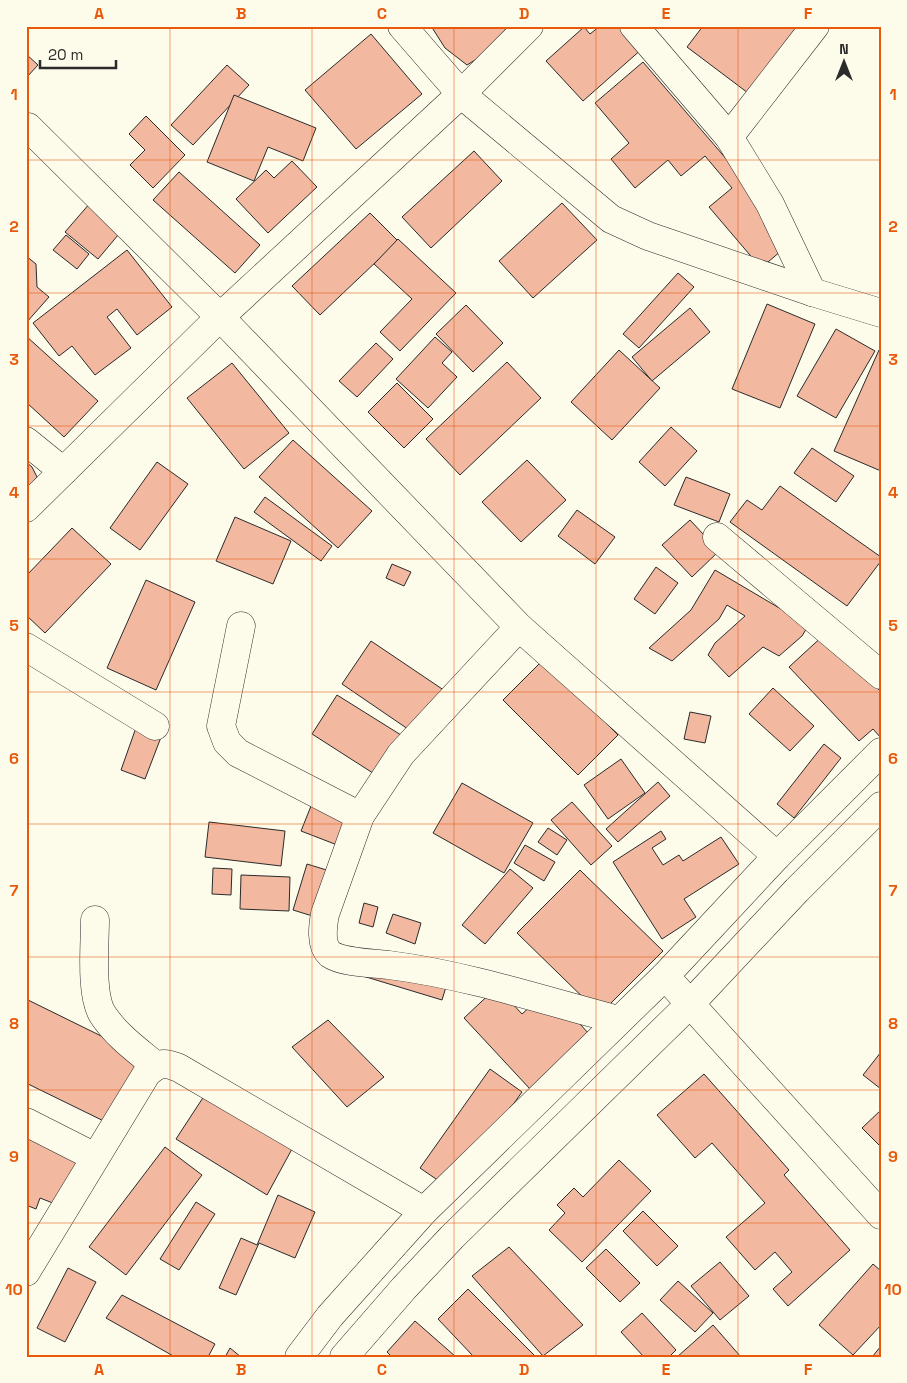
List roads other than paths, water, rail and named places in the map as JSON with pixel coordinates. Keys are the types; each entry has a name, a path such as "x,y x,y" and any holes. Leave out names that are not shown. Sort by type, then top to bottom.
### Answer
{"street":[{"path":"402,26 461,94 611,220 648,236 812,292 881,313"},
{"path":"26,508 220,317 461,94 529,26"},
{"path":"634,26 730,137 770,204 812,292"},
{"path":"730,137 815,26"},
{"path":"28,127 220,317 519,627 778,856"},
{"path":"26,441 63,471"},
{"path":"717,537 881,675"},
{"path":"242,626 221,726 228,742 238,753 360,816"},
{"path":"519,627 401,754 360,816 325,914 322,927 324,944 330,953 345,960 416,969 494,987 618,1020"},
{"path":"26,647 155,726"},
{"path":"299,1357 330,1316 424,1211 665,976 778,856 881,752"},
{"path":"352,1354 404,1288 452,1237 690,1004 796,890 881,806"},
{"path":"95,920 95,991 101,1014 118,1034 156,1066"},
{"path":"665,976 881,1215"},
{"path":"26,1272 147,1073 156,1066 166,1063 179,1068 424,1211"},
{"path":"26,1122 95,1157"}]}
